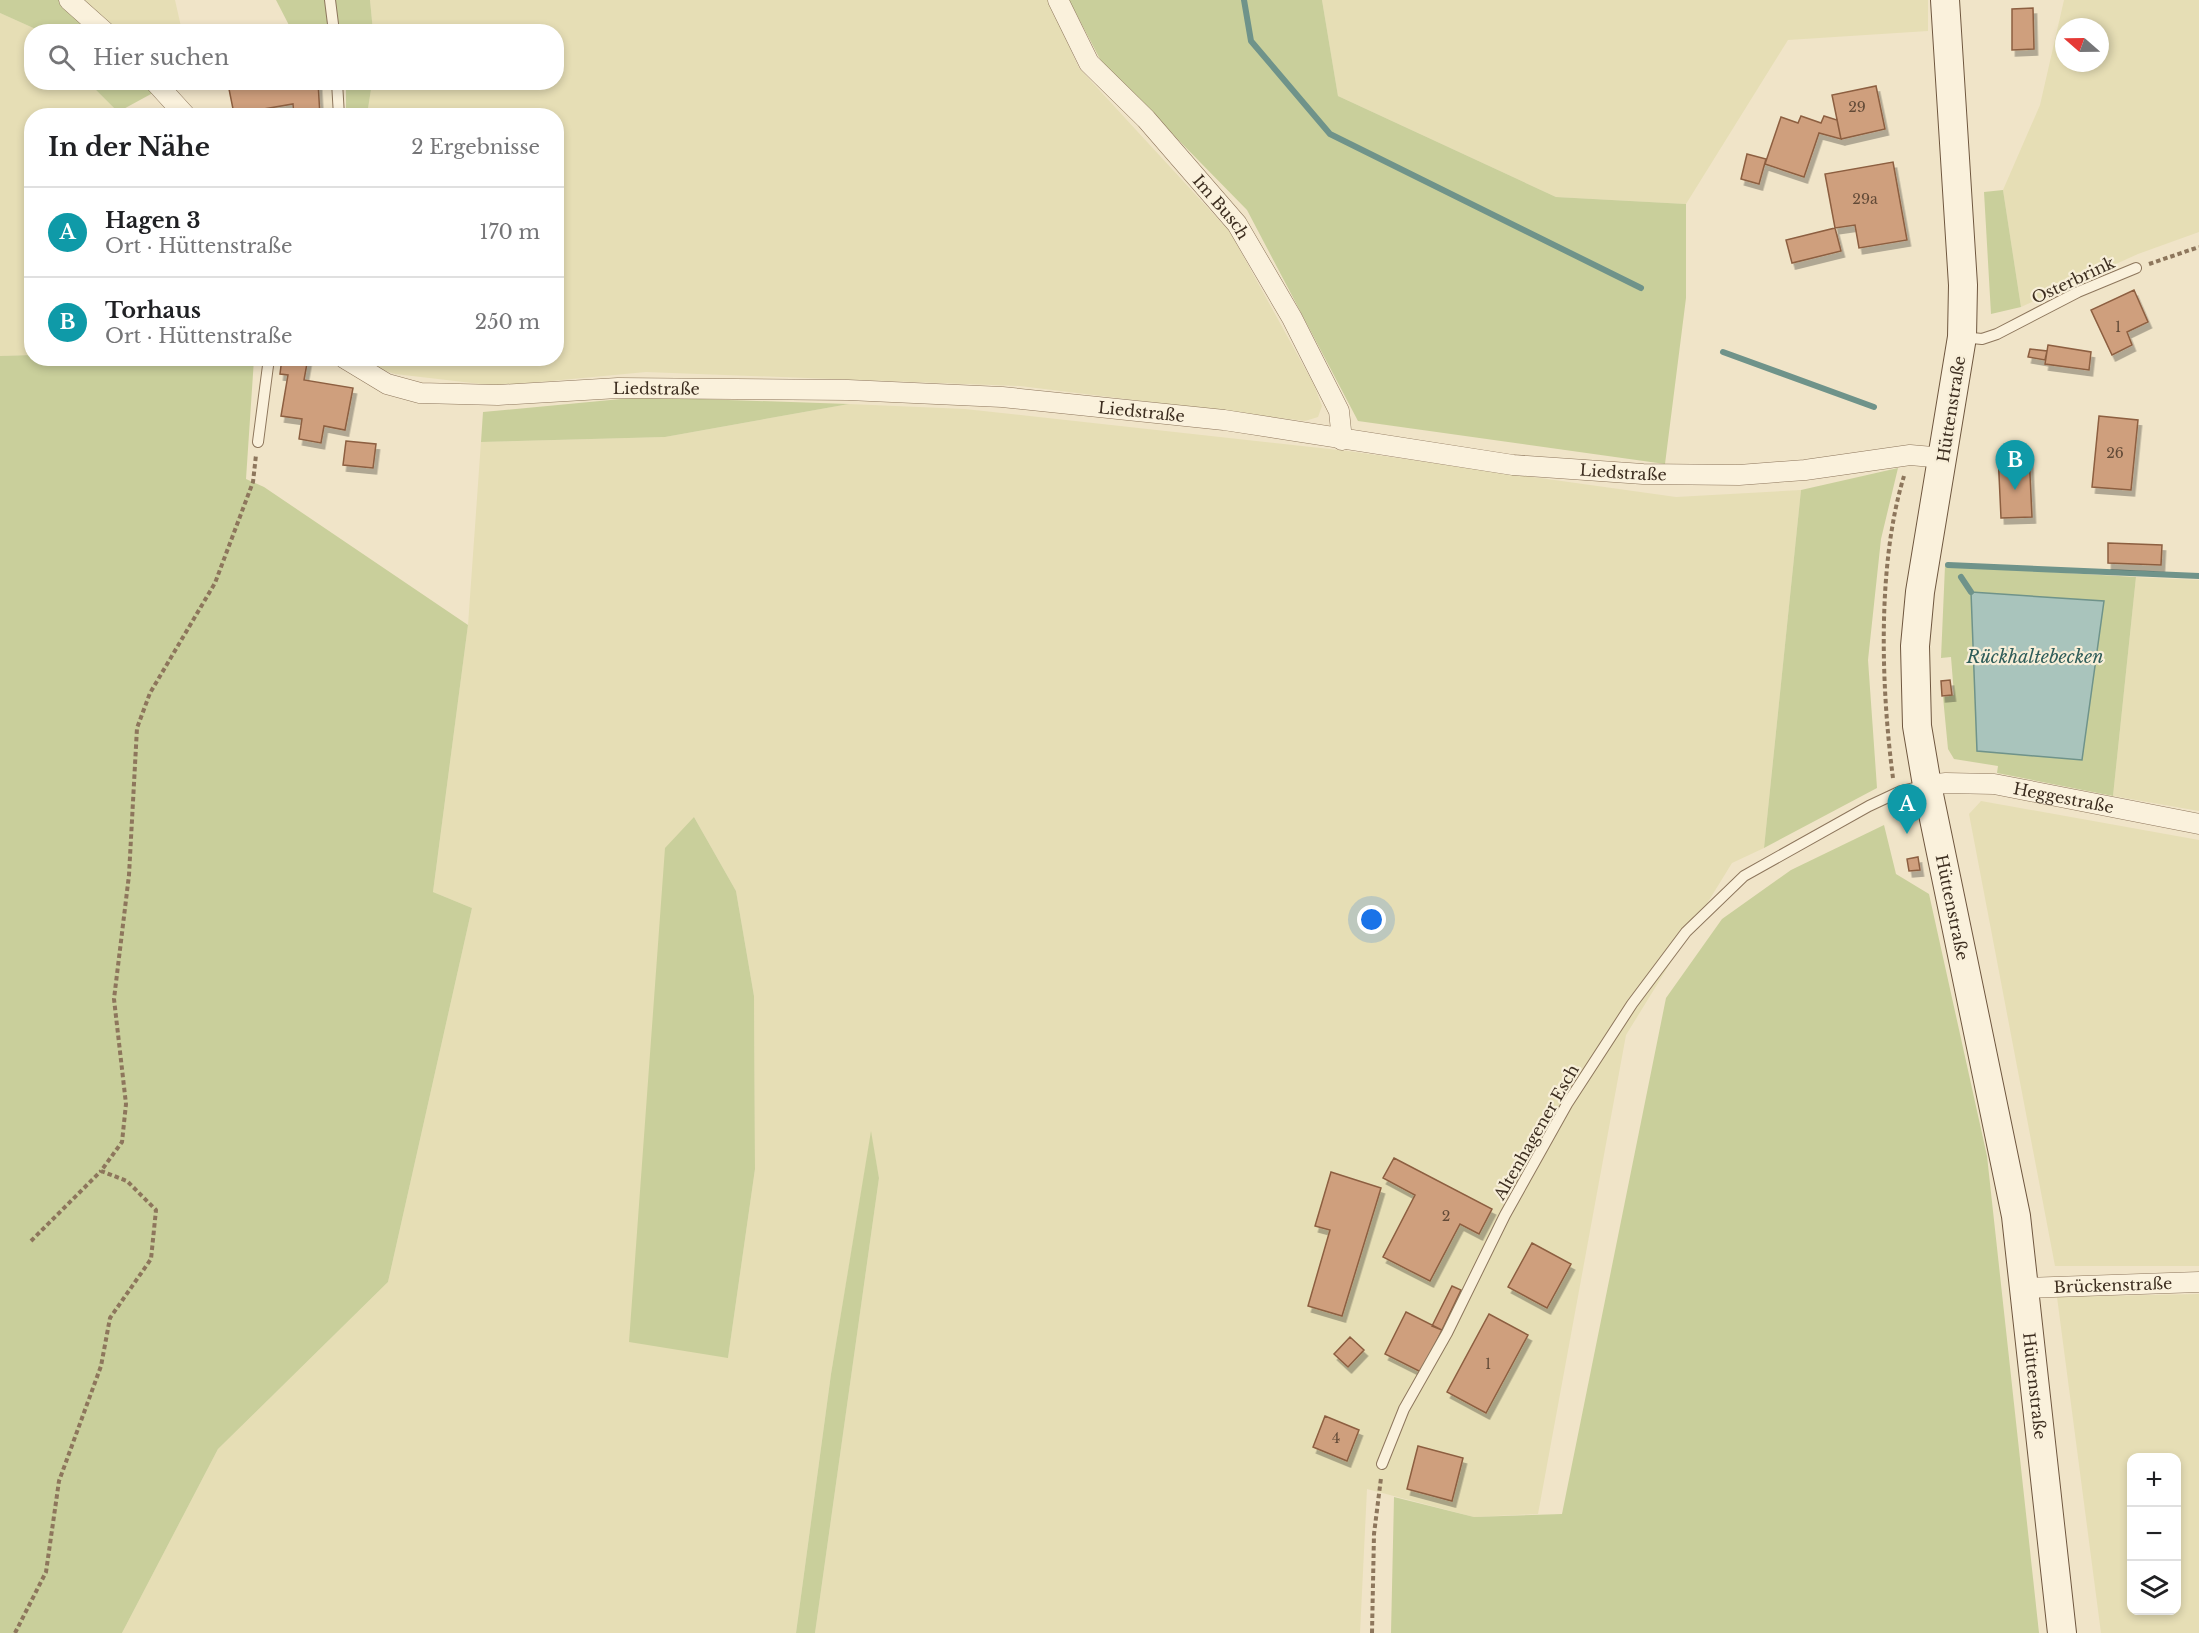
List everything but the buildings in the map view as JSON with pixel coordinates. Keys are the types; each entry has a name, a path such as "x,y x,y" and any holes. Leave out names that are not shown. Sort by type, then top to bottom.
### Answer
{"main road":[{"name":"Hüttenstraße","path":"1945,0 1963,285 1962,337 1944,458 1920,592 1915,646 1917,726 1927,785 2003,1146 2026,1288 2062,1633"}],"street":[{"path":"69,0 96,24"},
{"name":"Im Busch","path":"1058,0 1089,63 1146,119 1237,224 1292,318 1339,411 1342,440"},
{"path":"162,90 179,108"},
{"name":"Liedstraße","path":"357,366 387,384 420,393 498,395 630,388 848,390 1002,397 1224,420 1513,465 1654,475 1739,475 1805,470 1910,455 1944,458"},
{"name":"Heggestraße","path":"1927,785 1995,784 2199,824"},
{"name":"Brückenstraße","path":"2026,1288 2199,1282"}],"lane":[{"path":"330,0 333,24"},
{"path":"338,90 339,108"},
{"name":"Osterbrink","path":"1962,337 1982,339 1997,334 2078,292 2136,268"},
{"path":"258,442 268,366"},
{"name":"Altenhagener Esch","path":"1382,1464 1404,1409 1447,1334 1506,1215 1567,1104 1632,1004 1686,932 1744,876 1869,806 1901,791 1927,785"}],"path":[{"name":"Osterbrink","path":"2136,268 2199,247"},
{"path":"31,1241 101,1171 122,1142 126,1104 114,999 129,875 137,728 150,693 215,583 253,482 258,442"},
{"path":"15,1633 46,1572 59,1481 100,1366 110,1318 151,1258 156,1210 127,1181 101,1171"},
{"path":"1372,1633 1375,1609 1374,1534 1382,1464"}],"shaded area":[{"path":"80,0 175,0 180,24 112,24"},
{"path":"370,0 1048,0 1079,68 1230,232 1314,385 1322,406 1318,417 1305,421 1020,386 646,372 498,386 395,374 374,367 564,366 564,108 368,108 371,90 564,90 564,24 372,24"},
{"path":"1322,0 1928,0 1928,31 1788,40 1686,204 1556,197 1338,96"},
{"path":"2064,0 2199,0 2199,232 2138,254 2021,307 2003,190 2040,105 2055,39 2055,72 2109,72 2109,18 2060,18"},
{"path":"0,13 24,24 24,90 96,90 114,108 24,108 24,355 0,356"},
{"path":"849,404 965,409 1348,451 1676,497 1801,490 1764,848 1732,863 1626,1035 1538,1514 1474,1517 1367,1489 1360,1633 815,1633 879,1178 871,1134 831,1374 796,1633 122,1633 218,1449 388,1282 472,908 433,892 468,625 481,442 665,437","holes":["694,817 736,891 754,996 755,1169 728,1358"]},
{"path":"2136,577 2199,580 2199,811 2113,796"},
{"path":"1981,801 2199,840 2199,1266 2055,1266 1969,814"},
{"path":"2199,1294 2199,1633 2101,1633 2057,1297"}],"green space":[{"path":"0,0 80,0 112,24 24,24 0,13"},
{"path":"276,0 370,0 372,24 288,24"},
{"path":"1069,0 1322,0 1338,96 1556,197 1686,204 1686,298 1665,464 1358,421 1247,210 1101,61"},
{"path":"96,90 158,90 125,108 114,108"},
{"path":"346,90 371,90 368,108 346,108"},
{"path":"2003,190 2021,307 1991,314 1984,192"},
{"path":"24,355 24,366 254,366 246,479 264,487 468,625 433,892 472,908 388,1282 218,1449 122,1633 0,1633 0,356"},
{"path":"642,397 849,404 665,437 481,442 483,412"},
{"path":"1898,468 1881,539 1868,660 1877,788 1764,848 1801,490"},
{"path":"1945,566 2136,577 2113,796 1997,773 1998,766 1954,759 1948,749 1943,697 1954,695 1951,657 1941,658"},
{"path":"694,817 736,891 754,996 755,1169 728,1358 629,1342 665,848"},
{"path":"1884,825 1896,874 1929,894 1987,1156 2039,1633 1391,1633 1394,1497 1474,1517 1562,1514 1666,998 1722,919 1791,870"},
{"path":"871,1131 879,1178 815,1633 796,1633 831,1374"}],"water":[{"name":"Rückhaltebecken","path":"1971,592 2104,601 2082,760 1977,751"}],"waterway":[{"path":"1244,0 1251,41 1330,134 1641,288"},
{"path":"1723,352 1874,407"},
{"path":"1948,565 2199,576"},
{"path":"1961,577 1971,592"}],"place":[{"name":"Torhaus","path":"2015,490"},
{"name":"Hagen 3","path":"1907,834"}]}
